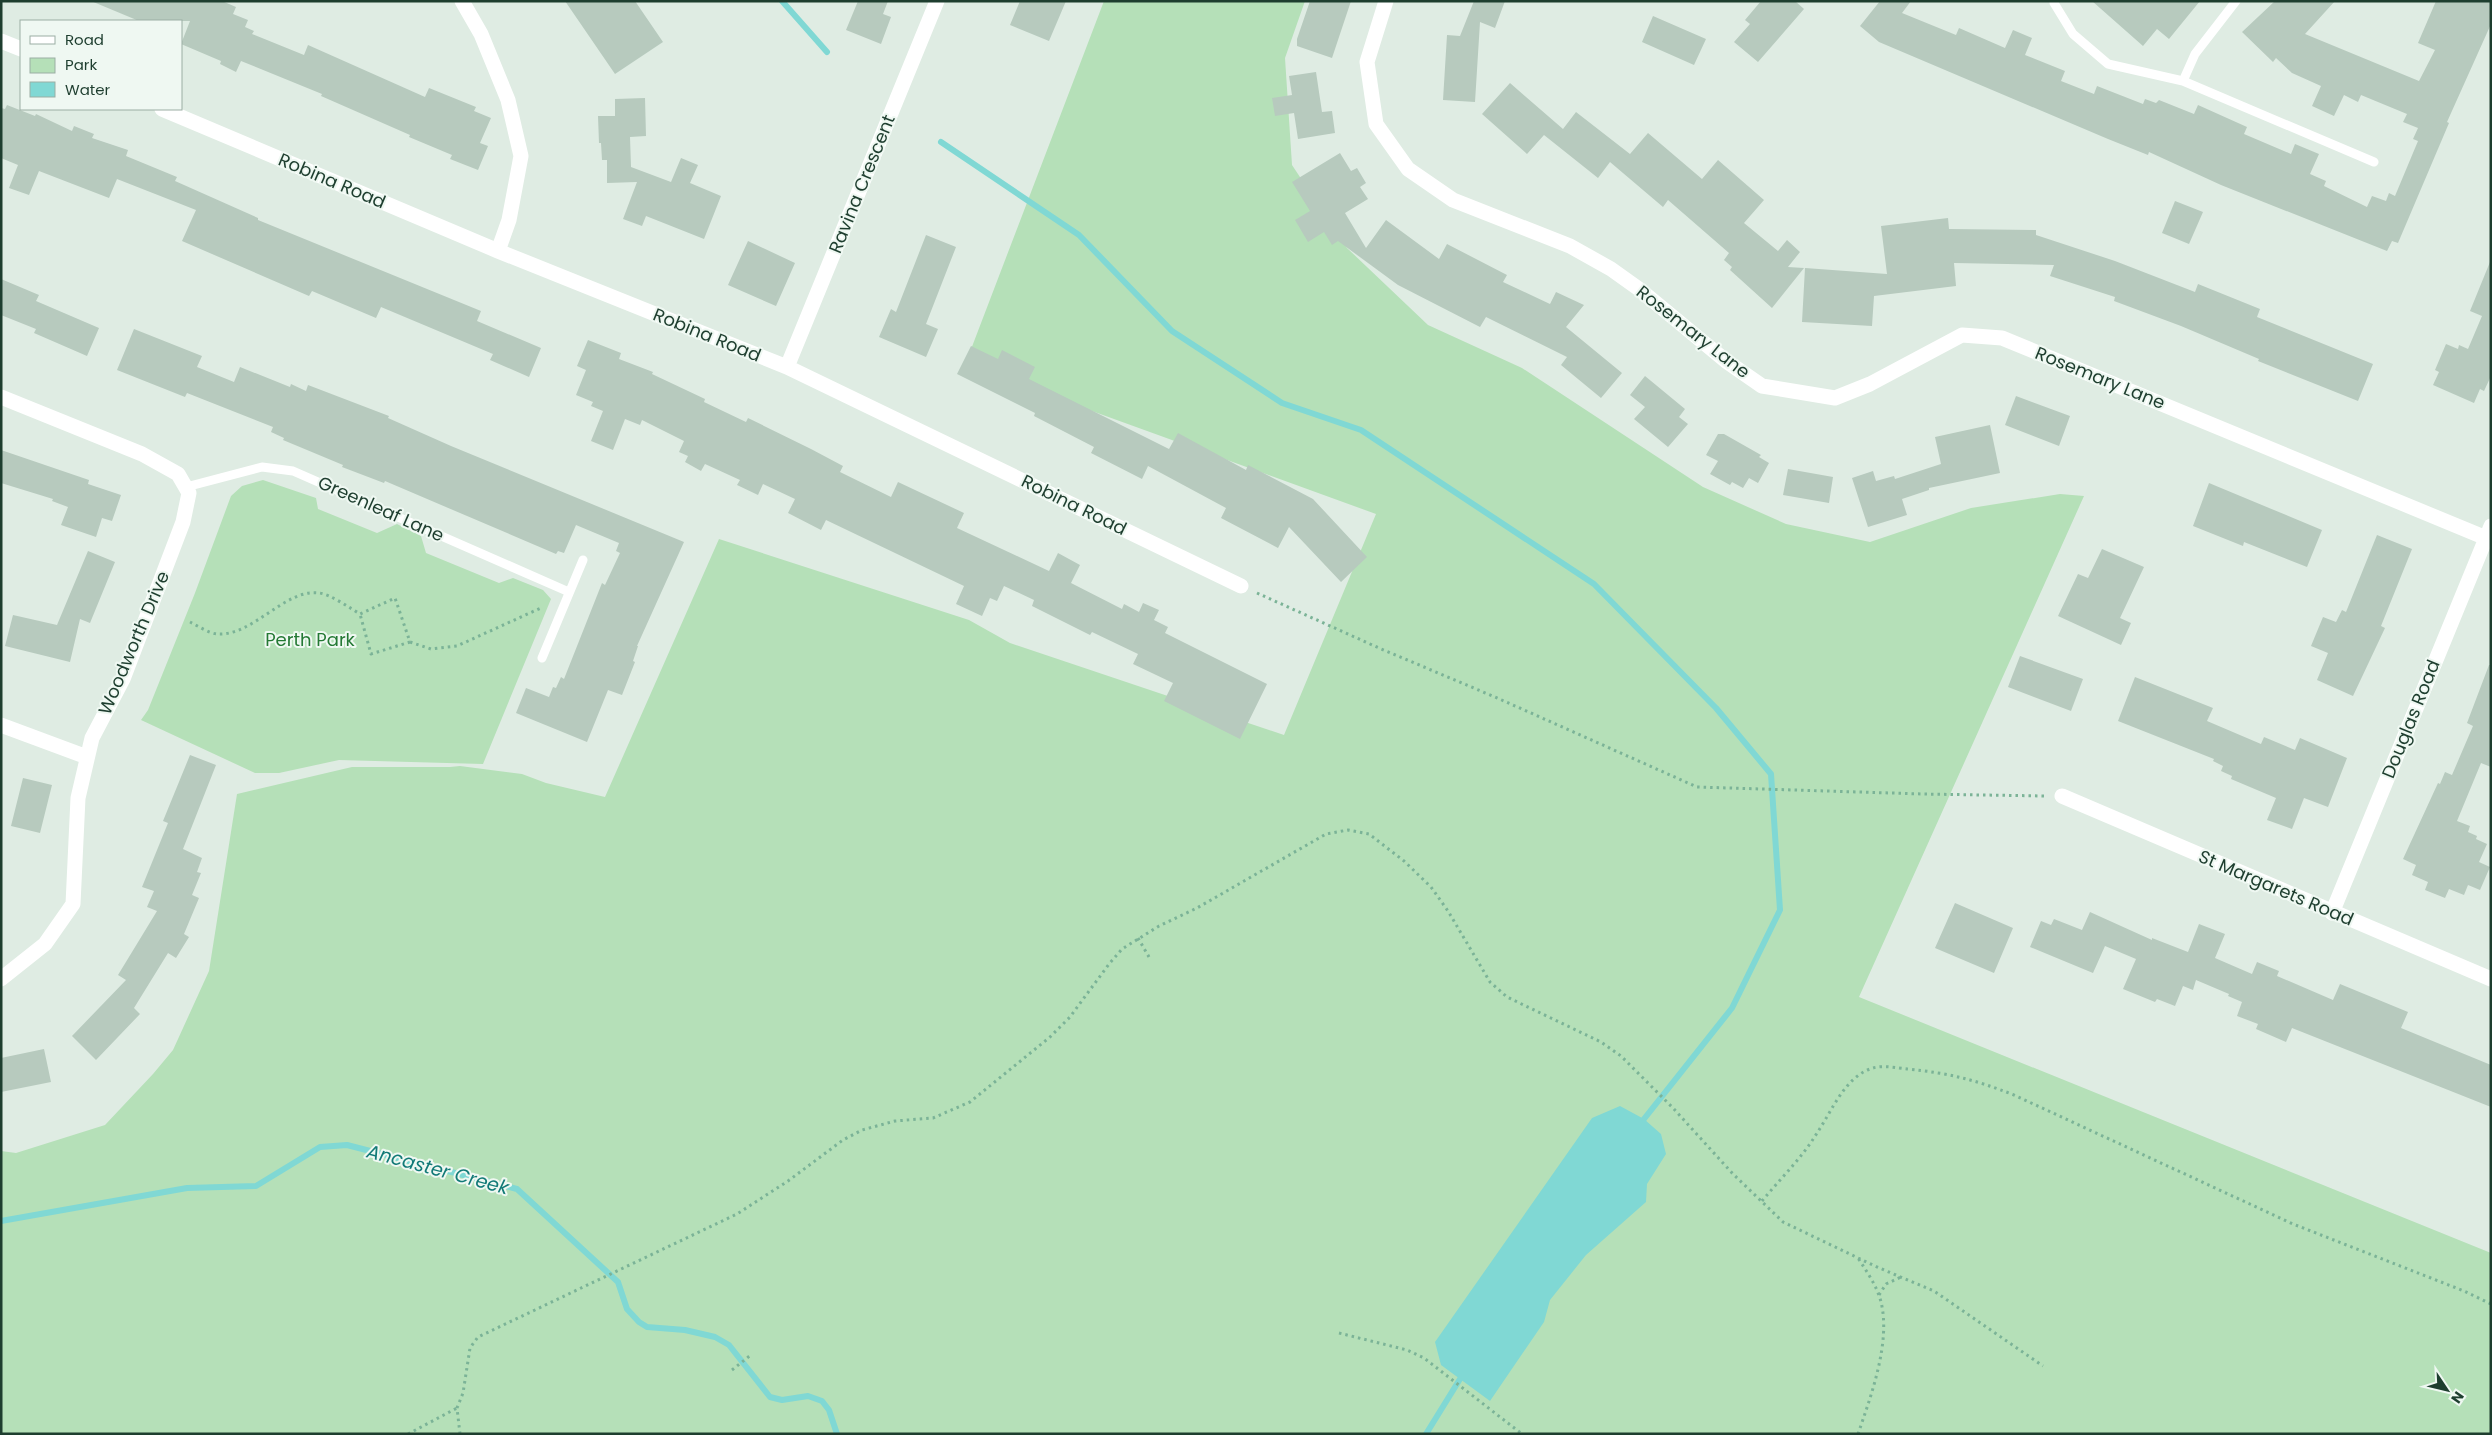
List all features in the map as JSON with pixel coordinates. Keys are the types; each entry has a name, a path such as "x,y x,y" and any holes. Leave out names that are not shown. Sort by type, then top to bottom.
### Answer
{"street":[{"path":"462,1 481,34 508,100 521,156 509,220 498,251"},
{"name":"Ravina Crescent","path":"787,367 937,1"},
{"name":"Rosemary Lane","path":"1386,1 1367,62 1376,124 1408,169 1453,200 1570,246 1611,269 1639,288 1726,361 1762,386 1835,398 1870,384 1962,335 2002,338 2489,535"},
{"path":"1,41 20,49"},
{"name":"Robina Road","path":"164,110 498,251 787,367 1241,586"},
{"path":"1,397 142,454 178,474 186,487"},
{"name":"Woodworth Drive","path":"1,979 45,944 72,904 78,798 92,738 123,679 183,522 189,493 186,487"},
{"name":"Douglas Road","path":"2332,913 2489,535"},
{"path":"1,725 88,757"},
{"name":"St Margarets Road","path":"2062,796 2332,913 2491,979"}],"lane":[{"path":"2183,81 2195,54 2236,1"},
{"path":"2054,2 2073,34 2108,64 2183,81 2374,162"},
{"name":"Greenleaf Lane","path":"186,487 262,467 293,471 570,592"},
{"path":"542,658 583,560"}],"path":[{"path":"1241,586 1697,787 2062,796"},
{"path":"190,622 218,634 240,629 270,614 296,596 319,593 360,614 371,654 410,642 431,648 457,646 543,607"},
{"path":"360,614 395,598 410,642"},
{"path":"460,1434 457,1408 463,1393 470,1348 478,1337 596,1282 623,1267 676,1245 737,1214 788,1181 843,1140 862,1130 895,1121 933,1118 970,1102 1036,1049 1070,1017 1108,964 1122,949 1138,938 1205,904 1326,834 1348,830 1368,834 1404,861 1431,887 1448,911 1490,982 1507,997 1601,1042 1621,1056 1783,1222 1858,1258 1934,1291 2043,1366"},
{"path":"1138,938 1150,957"},
{"path":"1762,1201 1817,1133 1832,1105 1850,1083 1873,1068 1933,1072 1974,1079 2014,1095 2293,1224 2464,1291 2491,1304"},
{"path":"1858,1258 1871,1278 1881,1304 1882,1336 1877,1377 1858,1434"},
{"path":"1878,1296 1886,1284 1901,1277"},
{"path":"1339,1333 1408,1350 1424,1358 1522,1434"},
{"path":"732,1370 752,1354"},
{"path":"408,1434 457,1408"}],"green space":[{"path":"1104,1 1305,1 1285,58 1292,165 1347,248 1428,325 1522,368 1703,487 1786,524 1870,542 1971,508 2060,494 2084,496 1859,997 2491,1253 2491,1434 1,1434 1,1151 16,1153 105,1125 173,1050 209,971 237,794 352,767 460,766 522,774 546,783 605,797 719,539 969,620 1010,643 1284,735 1376,514 965,365"},
{"name":"Perth Park","path":"263,480 316,498 318,509 377,533 397,524 421,536 426,553 499,583 513,578 543,590 551,599 483,764 339,760 279,773 255,773 141,720 148,710 195,593 231,496 242,486"}],"water":[{"path":"1620,1106 1644,1119 1661,1134 1666,1154 1647,1184 1646,1202 1586,1255 1550,1300 1544,1322 1490,1401 1441,1365 1435,1342 1592,1118"}],"building":[{"path":"91,1 222,1 236,7 233,14 248,20 245,27 254,31 252,34 304,55 308,45 425,97 429,88 476,107 474,111 491,118 480,143 488,146 478,170 450,159 452,155 321,96 322,94 241,61 236,72 220,64 221,61 182,44 190,21 137,20"},
{"path":"565,1 635,1 663,42 615,74"},
{"path":"858,1 888,1 883,14 891,17 881,44 846,30"},
{"path":"1020,1 1066,1 1049,41 1010,25"},
{"path":"1310,1 1351,1 1332,58 1297,46 1297,39"},
{"path":"1474,1 1505,1 1495,28 1480,22 1475,102 1443,100 1447,35 1460,36"},
{"path":"1761,1 1795,1 1804,9 1758,62 1734,42 1750,24 1745,20"},
{"path":"1880,1 1911,1 1902,13 1956,35 1959,28 2005,48 2013,30 2032,38 2025,55 2065,71 2061,81 2094,94 2097,86 2143,104 2145,99 2156,103 2159,100 2194,114 2198,105 2247,127 2244,134 2291,154 2295,144 2319,154 2310,174 2326,181 2324,186 2367,207 2372,196 2386,201 2389,193 2395,196 2418,141 2413,139 2418,128 2403,122 2407,114 2361,95 2358,102 2344,95 2334,116 2312,106 2321,86 2292,73 2276,58 2273,62 2242,32 2275,1 2335,1 2305,34 2419,81 2435,50 2418,43 2436,1 2491,1 2491,24 2447,122 2449,123 2398,243 2392,241 2387,251 2221,185 2149,152 2148,155 2108,139 1879,42 1860,26"},
{"path":"2092,1 2200,1 2169,39 2157,29 2143,46"},
{"path":"1653,16 1706,39 1694,65 1642,42"},
{"path":"1316,72 1322,112 1332,111 1335,133 1298,139 1294,113 1275,116 1272,98 1292,95 1289,76"},
{"path":"1510,83 1563,129 1576,112 1630,154 1648,133 1702,179 1718,160 1764,200 1744,223 1778,251 1787,240 1800,252 1788,267 1804,268 1772,308 1730,270 1732,267 1724,260 1729,253 1668,200 1663,207 1610,162 1598,178 1544,135 1527,154 1482,114"},
{"path":"645,98 646,136 630,137 631,167 671,182 681,158 698,165 690,183 721,196 704,239 646,216 642,226 623,219 637,182 607,183 607,160 602,160 598,116 615,116 615,99"},
{"path":"7,105 35,116 36,114 72,131 74,126 94,134 92,138 128,150 126,156 177,177 175,181 258,218 258,220 481,311 477,321 541,348 529,377 490,360 493,354 381,307 376,318 312,291 309,296 182,241 196,210 117,179 109,198 39,171 29,195 9,188 18,165 1,158 1,108 5,109"},
{"path":"1340,153 1351,171 1357,168 1366,183 1360,187 1368,199 1345,213 1366,248 1386,220 1439,259 1447,244 1507,275 1503,282 1550,304 1556,292 1584,305 1566,327 1622,373 1601,398 1561,365 1567,357 1486,317 1480,327 1398,285 1338,241 1332,245 1324,232 1308,242 1295,220 1310,211 1292,182"},
{"path":"2175,201 2203,212 2189,244 2162,233"},
{"path":"1948,218 1949,229 2036,230 2036,235 2115,261 2195,292 2198,284 2260,309 2257,317 2373,364 2358,401 2258,361 2259,359 2181,326 2114,301 2115,297 2050,276 2054,265 1954,263 1956,286 1874,296 1872,326 1802,322 1805,268 1887,274 1881,226"},
{"path":"926,235 956,247 926,324 938,329 926,357 879,337 891,309 896,312"},
{"path":"748,241 795,263 776,306 728,285"},
{"path":"2490,262 2491,376 2484,391 2480,389 2474,403 2433,385 2439,372 2435,370 2446,344 2458,349 2459,345 2468,349 2482,316 2470,311"},
{"path":"1,279 39,295 36,301 99,328 87,356 34,333 36,329 1,315"},
{"path":"134,329 202,356 197,367 234,382 240,367 290,387 291,384 306,391 308,385 389,416 388,418 451,446 684,542 637,646 633,661 635,662 622,695 608,690 587,742 516,713 526,688 549,697 553,687 556,688 561,677 564,679 602,583 605,585 620,553 616,551 619,543 576,525 564,553 558,551 556,554 385,481 384,483 342,467 343,465 283,440 284,438 271,432 273,427 187,393 185,397 117,370"},
{"path":"588,340 621,353 619,359 653,372 652,374 705,399 704,402 746,422 748,418 811,449 843,466 840,472 891,497 898,482 964,513 957,528 1049,571 1058,553 1080,565 1071,583 1122,609 1124,604 1139,612 1143,603 1159,610 1154,620 1168,627 1165,633 1267,684 1240,739 1164,701 1173,683 1133,664 1138,654 1092,632 1090,635 1032,606 1034,600 1004,586 997,601 990,598 982,616 956,604 964,586 826,520 821,530 788,513 795,499 763,484 758,495 737,485 740,480 705,464 701,471 685,462 688,456 679,452 684,441 642,420 640,425 625,419 613,450 591,441 603,411 591,406 593,402 576,395 586,370 577,366"},
{"path":"971,346 998,359 1002,350 1035,367 1029,379 1169,449 1178,433 1246,470 1248,465 1313,499 1367,557 1341,582 1289,527 1278,548 1221,518 1226,508 1148,466 1142,479 1091,453 1094,447 1034,416 1035,413 957,374"},
{"path":"1645,376 1685,409 1679,417 1688,424 1668,447 1634,419 1645,407 1630,395"},
{"path":"2016,396 2070,416 2059,446 2005,425"},
{"path":"1990,425 2000,473 1929,488 1929,490 1902,499 1907,515 1868,527 1852,478 1873,471 1876,481 1894,476 1895,479 1941,464 1935,437"},
{"path":"1718,434 1724,434 1761,455 1759,457 1769,463 1758,483 1749,478 1743,488 1732,482 1730,485 1710,474 1718,461 1706,455"},
{"path":"1,450 89,480 88,484 121,495 112,521 102,518 96,537 61,525 68,507 52,501 53,499 1,483"},
{"path":"1788,469 1833,477 1829,503 1783,495"},
{"path":"2209,483 2322,530 2307,567 2244,542 2243,546 2193,526"},
{"path":"2377,535 2412,549 2381,626 2385,628 2353,696 2317,680 2328,653 2311,646 2323,617 2336,622 2342,610 2346,612"},
{"path":"2102,549 2144,567 2120,618 2131,623 2121,645 2058,616 2078,574 2088,578"},
{"path":"88,551 115,562 90,623 80,619 70,662 5,646 13,615 57,625"},
{"path":"2020,656 2083,679 2071,711 2008,687"},
{"path":"2489,665 2491,665 2491,767 2481,763 2457,821 2470,826 2468,832 2477,836 2476,839 2487,844 2479,862 2490,867 2480,890 2468,885 2464,895 2449,889 2445,898 2425,890 2428,882 2412,875 2416,865 2403,859 2438,783 2440,784 2445,772 2452,775 2473,726 2467,723"},
{"path":"2135,677 2213,708 2207,721 2261,744 2264,737 2295,750 2300,738 2347,758 2328,807 2304,798 2292,829 2267,820 2276,798 2231,779 2232,776 2221,771 2223,766 2213,761 2214,759 2118,721"},
{"path":"190,755 216,765 183,849 202,858 197,872 201,873 192,895 199,898 184,934 189,937 176,958 168,953 134,1008 140,1014 96,1060 72,1036 126,980 118,975 157,911 147,907 154,891 142,887 168,823 163,821"},
{"path":"23,778 52,785 40,833 11,826"},
{"path":"1955,903 2013,928 1994,973 1935,948"},
{"path":"2090,912 2152,940 2152,938 2188,952 2199,924 2225,934 2215,958 2252,974 2257,962 2279,971 2277,976 2333,1000 2340,984 2408,1012 2401,1028 2491,1065 2491,1107 2292,1028 2286,1042 2256,1029 2258,1024 2237,1016 2242,1002 2228,996 2229,994 2196,980 2193,990 2183,986 2175,1006 2157,999 2155,1002 2123,989 2136,959 2105,946 2093,973 2030,947 2041,921 2051,925 2054,919 2082,930"},
{"path":"44,1049 51,1082 1,1092 1,1058"}],"waterway":[{"path":"782,1 827,52"},
{"path":"941,142 1079,235 1172,331 1282,403 1361,430 1594,584 1716,708 1771,774 1780,910 1732,1008 1644,1119"},
{"name":"Ancaster Creek","path":"1,1221 187,1188 256,1186 320,1147 347,1145 517,1189 618,1282 627,1309 639,1322 647,1327 685,1330 715,1337 729,1345 770,1397 782,1400 808,1396 822,1401 829,1410 837,1434"},
{"path":"1426,1434 1460,1379"}]}
